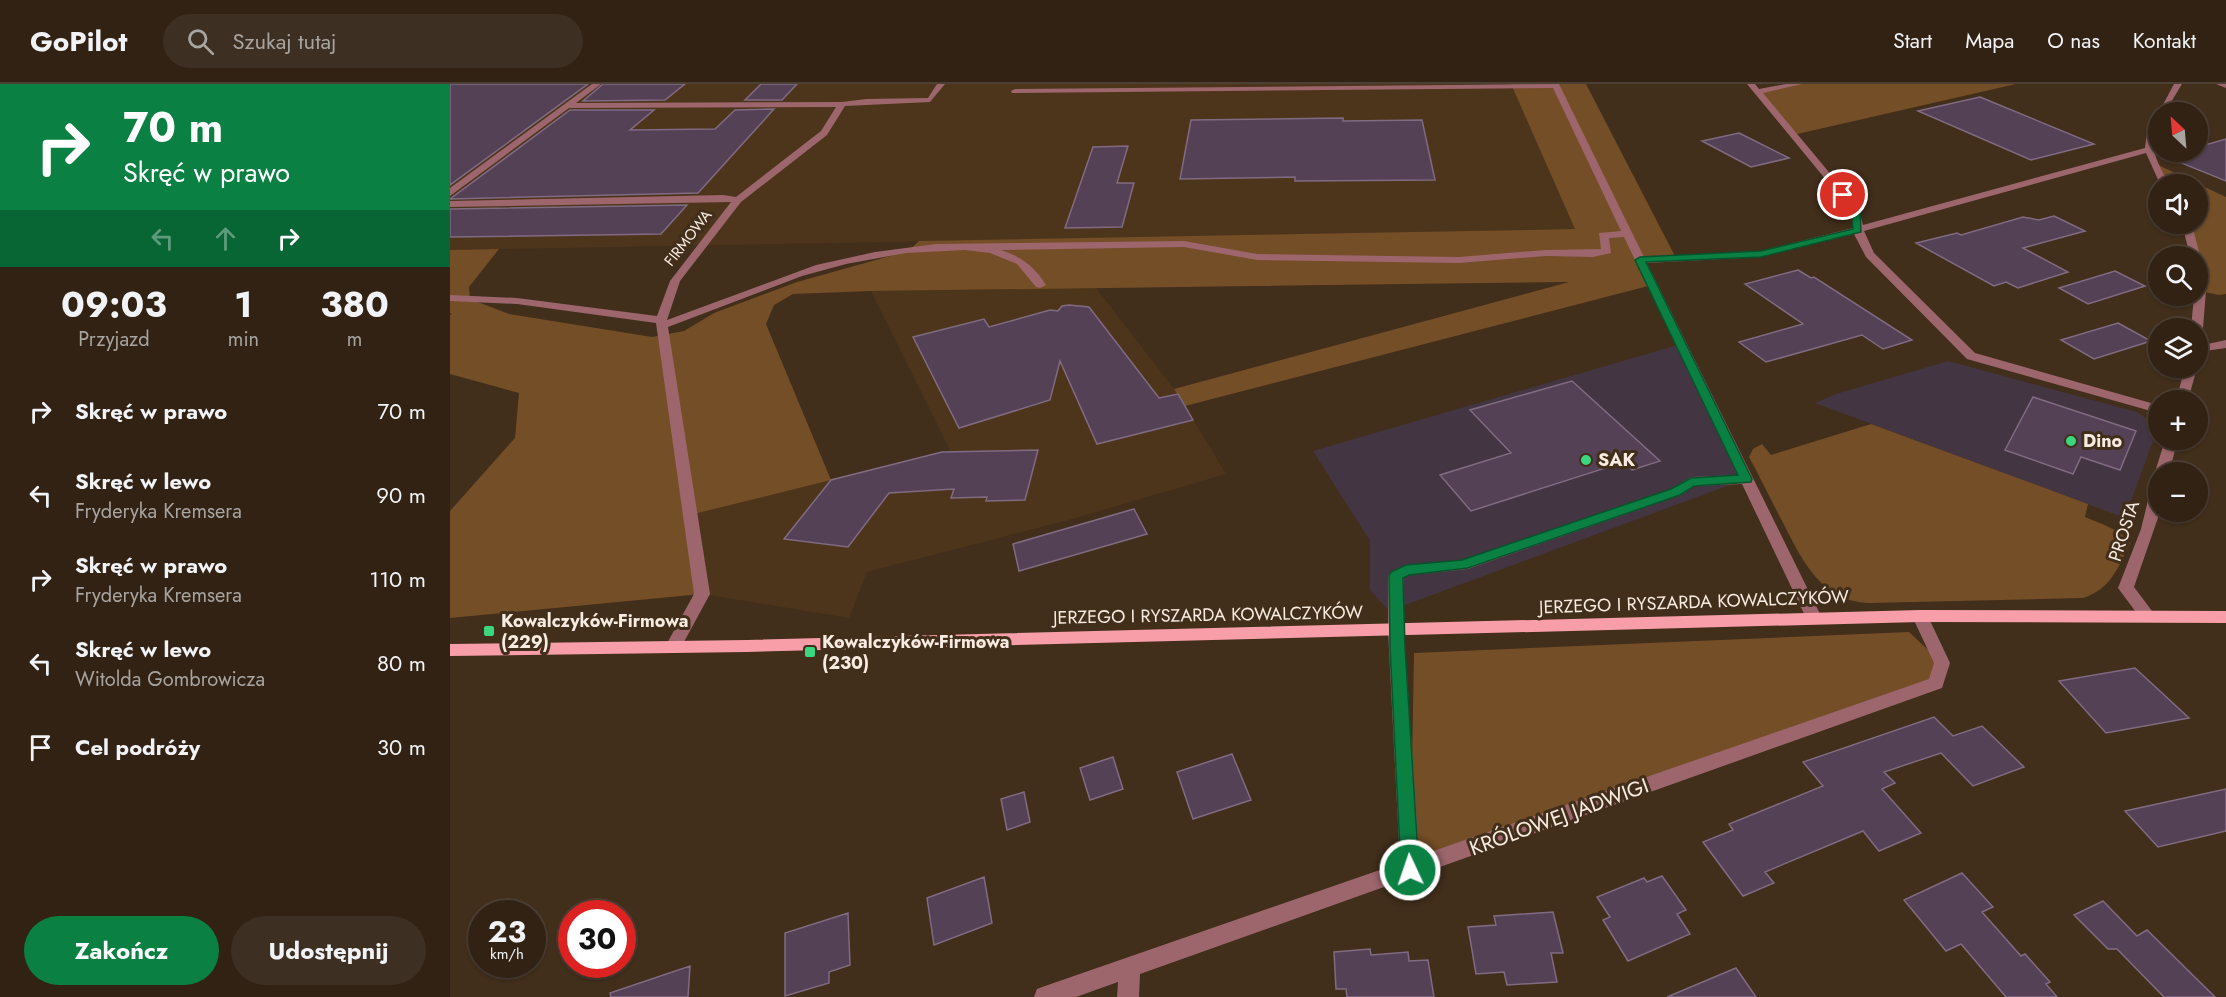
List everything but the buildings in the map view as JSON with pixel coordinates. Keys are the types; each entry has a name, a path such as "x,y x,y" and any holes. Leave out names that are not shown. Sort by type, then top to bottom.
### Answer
{"main road":[{"name":"JERZEGO I RYSZARDA KOWALCZYKÓW","path":"450,650 673,647 1920,616 2226,617"}],"street":[{"path":"450,193 597,84"},
{"path":"567,106 842,104 866,101 930,100 941,84"},
{"path":"1754,88 1798,84"},
{"path":"2167,102 2178,84"},
{"path":"2220,84 2226,86"},
{"path":"1015,91 1555,85 1814,618"},
{"path":"1754,88 1856,209 1860,238 1870,255 1971,356 2148,406"},
{"path":"738,200 824,133 842,104"},
{"path":"1640,260 1761,254 1858,230 2148,150"},
{"name":"FIRMOWA","path":"450,204 723,198 738,200"},
{"name":"FIRMOWA","path":"673,647 702,594 661,323 675,281 738,200"},
{"path":"450,298 517,301 661,323 799,274 875,255 936,248 1184,244 1257,257 1460,260 1546,253 1593,254 1607,251 1603,235 1627,234"},
{"path":"973,247 1011,256 1032,272 1040,285"},
{"path":"2208,347 2226,344"},
{"path":"1410,870 1396,630 1396,576 1406,570 1463,565 1676,492 1691,482 1746,479"},
{"name":"PROSTA","path":"2147,615 2126,588 2150,522"},
{"name":"KRÓLOWEJ JADWIGI","path":"1045,997 1936,683 1942,663 1920,616"},
{"path":"1128,997 1130,967"}],"shaded area":[{"path":"450,84 1511,84 1576,229 450,250"},
{"path":"1511,84 1586,84 1676,258 1640,260 1652,285 1185,406 1174,389 1569,282 793,294 774,305 766,324 831,480 690,515 702,594 450,618 450,511 515,438 519,393 450,374 450,315 452,314 450,313 450,250 499,249 469,287 470,299 509,314 652,337 684,331 714,313 797,282 908,251 919,241 1575,229"},
{"path":"1798,84 2016,84 1793,135 1757,92"},
{"path":"2154,163 2177,174 2159,174"},
{"path":"2208,188 2226,197 2226,294 2208,293 2208,246 2195,246 2190,234 2208,234"},
{"path":"1096,288 1178,394 1226,474 1065,521 867,572 849,618 702,594 690,515 950,450 871,291"},
{"path":"1681,344 1746,479 1389,611 1370,590 1370,541 1313,451"},
{"path":"1948,361 2137,412 2148,420 2150,450 2125,518 1815,403 1836,394"},
{"path":"1871,424 2088,504 2085,517 2116,530 2130,543 2117,569 2100,589 2083,598 1869,603 1837,594 1824,586 1804,562 1749,457 1753,449 1762,444 1771,455"},
{"path":"1909,632 1942,663 1936,683 1410,870 1414,653"}],"place":[{"name":"Dino","path":"2071,441"},
{"name":"SAK","path":"1586,460"},
{"name":"Kowalczyków-Firmowa (229)","path":"489,631"},
{"name":"Kowalczyków-Firmowa (230)","path":"810,652"}],"route":[{"path":"1410,870 1396,630 1396,576 1406,570 1463,565 1676,492 1691,482 1746,479 1640,260 1761,254 1858,230 1856,209 1843,195"}]}
